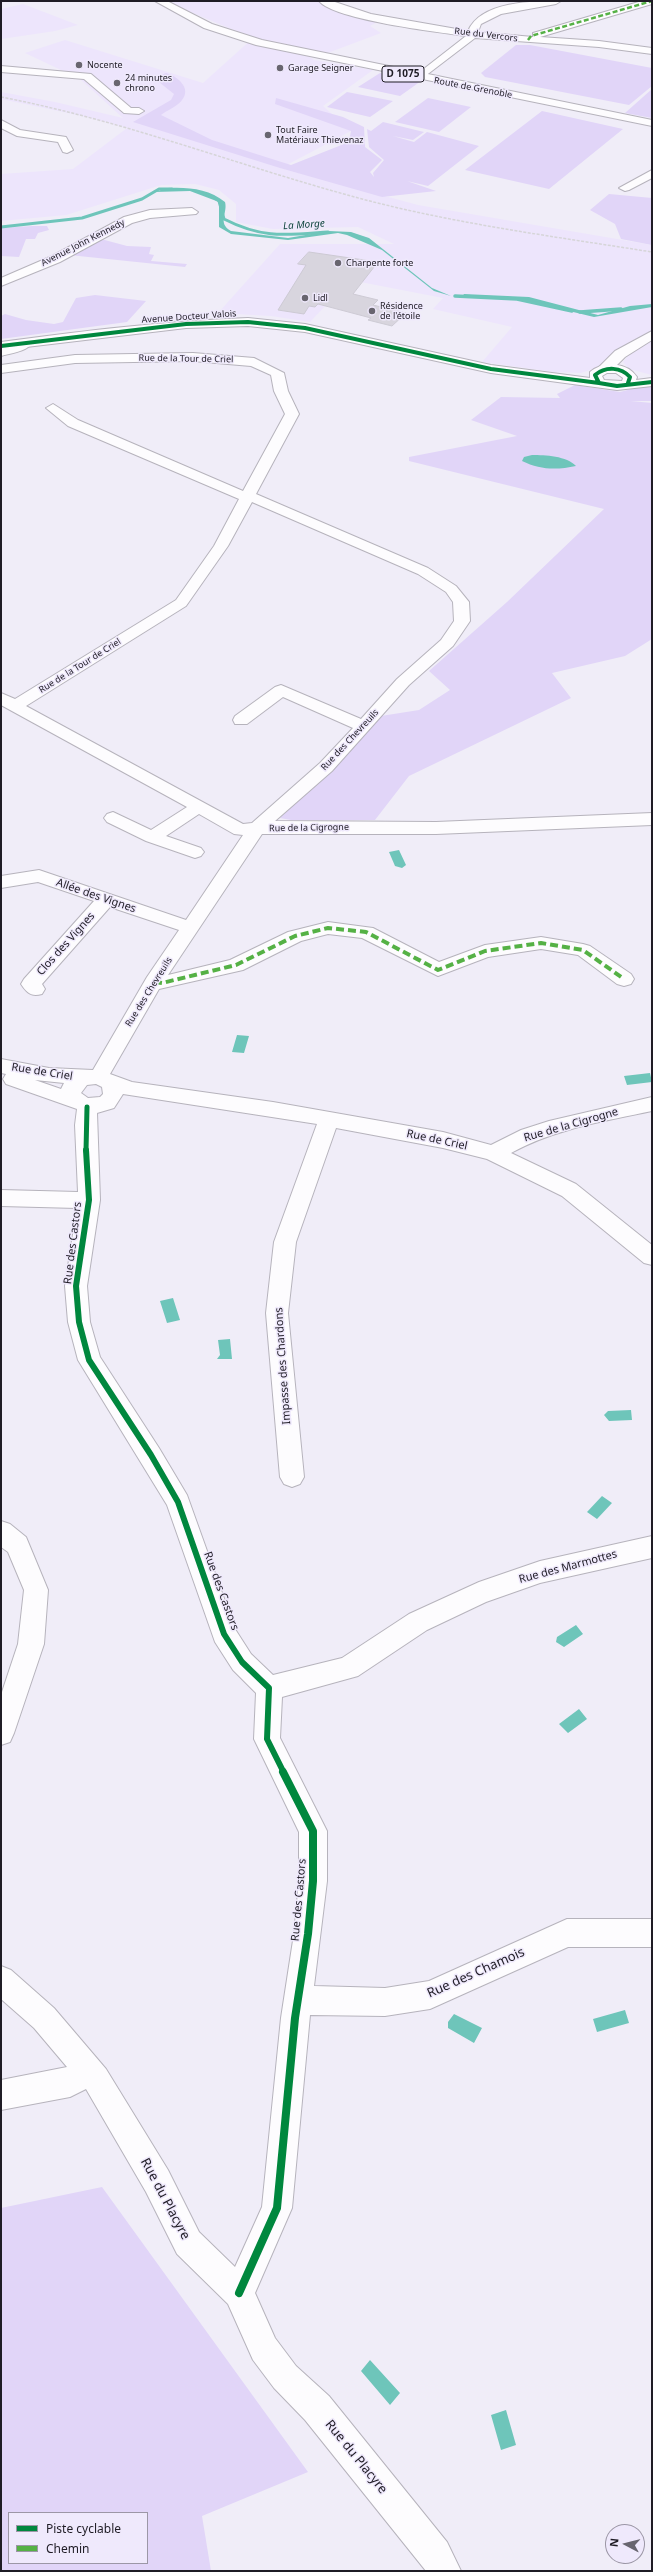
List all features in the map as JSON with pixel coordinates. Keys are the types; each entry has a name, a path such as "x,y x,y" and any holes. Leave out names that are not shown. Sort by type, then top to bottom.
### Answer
{"street":[{"name":"Route de Grenoble","path":"160,1 208,26 260,43 420,77 652,123"},
{"name":"Rue du Vercors","path":"324,1 338,8 370,17 472,35 599,44 652,51"},
{"path":"420,77 472,35 472,30 477,22 487,16 498,11 556,1"},
{"path":"528,40 531,36 649,4"},
{"path":"1,69 86,76 128,111 139,111"},
{"path":"1,123 17,133 62,139 67,150"},
{"path":"625,188 652,173"},
{"name":"Avenue John Kennedy","path":"1,282 56,259 128,220 150,214 192,212"},
{"name":"Avenue Docteur Valois","path":"1,346 99,333 210,322 248,322 306,328 491,369 550,377 600,375 612,386 626,376"},
{"path":"600,375 614,360 652,335"},
{"path":"1,352 20,347 26,343"},
{"name":"Rue de la Tour de Criel","path":"1,369 75,359 194,357 248,361 268,367 277,373 281,391 292,414 249,497 221,546 181,603 8,702"},
{"path":"614,360 626,376 652,382"},
{"path":"626,376 652,378"},
{"path":"53,408 73,423 249,497"},
{"name":"Rue des Chevreuils","path":"88,1104 71,1089 97,1078 154,982 255,830 326,767 403,682 447,643 462,621 461,602 451,589 423,571 249,497"},
{"path":"241,720 281,690 363,726"},
{"name":"Rue de la Cigrogne","path":"8,702 40,722 200,806 240,830 255,830 273,827 436,828 652,819"},
{"path":"152,837 200,806"},
{"path":"114,818 152,837 195,852"},
{"name":"Allée des Vignes","path":"1,882 40,876 190,928"},
{"name":"Clos des Vignes","path":"35,989 31,984 106,899"},
{"path":"154,982 162,983 236,965 295,936 328,928 366,932 438,970 485,951 541,943 583,950 624,979"},
{"name":"Rue de Criel","path":"1,1066 49,1076 97,1078 129,1089 148,1090 443,1140 493,1153 569,1190 652,1257"},
{"name":"Rue de Criel","path":"1,1074 88,1104 177,1102 192,1098"},
{"path":"88,1104 114,1093 97,1078"},
{"name":"Rue des Castors","path":"88,1104 85,1125 88,1200 76,1286 79,1322 89,1360 152,1454 178,1502 224,1634 242,1662 269,1688 267,1739 313,1831 312,1888 297,2001 277,2208 239,2293"},
{"name":"Rue de la Cigrogne","path":"493,1153 507,1144 592,1117 652,1104"},
{"name":"Impasse des Chardons","path":"292,1477 277,1313 285,1242 329,1120"},
{"path":"1,1198 88,1200"},
{"path":"1,1532 17,1546 36,1590 31,1644 1,1733"},
{"name":"Rue des Marmottes","path":"269,1688 318,1677 349,1668 418,1622 479,1593 540,1572 652,1547"},
{"name":"Rue des Chamois","path":"297,2001 385,2002 430,1996 567,1933 652,1932"},
{"name":"Rue du Placyre","path":"1,1980 44,2018 96,2079 157,2181 188,2243 239,2293 264,2349 285,2377 317,2408 435,2554 444,2571"},
{"path":"1,2095 70,2082 89,2071"}],"shaded area":[{"path":"164,1 319,1 334,8 381,20 370,26 381,33 325,54 298,49 314,60 373,70 323,106 351,131 281,168 418,205 652,245 652,375 629,369 623,362 627,357 581,373 554,372 482,362 512,327 433,309 443,298 350,280 310,322 271,316 218,313 280,244 394,244 358,227 273,229 236,222 236,204 219,190 195,184 161,185 66,215 1,221 1,174 73,169 127,128 82,116 1,99 1,92 55,102 123,118 80,79 25,53 65,40 203,83 253,38"},
{"path":"23,4 78,25 55,31 1,39 1,9"},
{"path":"516,45 530,45 652,68 652,86 629,105 485,77 481,73"},
{"path":"166,73 175,77 182,83 185,96 175,107 161,115 212,140 291,165 349,142 351,131 275,104 276,98 343,117 364,127 365,147 382,160 370,172 374,177 373,173 384,160 369,147 367,129 371,131 383,122 424,132 413,140 393,136 414,142 427,132 479,146 428,186 407,181 436,191 382,197 280,168 133,122 171,100 174,94 154,78"},
{"path":"380,73 421,81 400,96 358,87"},
{"path":"652,89 652,118 625,113"},
{"path":"347,92 393,101 370,117 327,107"},
{"path":"428,98 471,107 439,132 395,122"},
{"path":"542,111 623,129 549,189 465,170"},
{"path":"168,188 198,190 212,194 225,202 226,206 224,221 227,228 231,231 288,238 329,231 351,232 369,238 432,288 451,296 434,291 382,250 347,235 338,233 288,240 231,234 219,227 219,202 190,191 154,192"},
{"path":"609,194 652,198 652,245 621,239 615,224 590,210"},
{"path":"47,226 49,230 38,233 35,239 26,239 19,257 1,256 1,228"},
{"path":"101,239 127,246 151,247 149,254 154,255 151,261 187,264 185,267 69,255"},
{"path":"464,294 529,297 598,315 630,306 652,304 652,307 594,317 519,299 462,297"},
{"path":"95,295 146,301 127,322 1,339 1,316 5,314 26,320 54,324 63,322 76,298"},
{"path":"575,385 620,392 639,387 652,387 652,401 631,401 652,403 652,639 625,656 552,673 571,698 409,776 375,820 291,820 280,818 381,716 419,710 450,690 429,671 507,602 604,509 409,461 409,457 517,436 471,420 501,397 560,398 557,394"},
{"path":"532,455 562,458 576,466 542,468 522,461 524,457"},
{"path":"399,850 406,865 402,868 395,866 389,852"},
{"path":"237,1035 249,1036 244,1053 232,1052"},
{"path":"650,1073 652,1082 627,1085 624,1076"},
{"path":"173,1298 180,1320 167,1323 160,1301"},
{"path":"230,1339 232,1359 217,1359 220,1355 218,1340"},
{"path":"631,1410 632,1420 609,1421 604,1415 608,1411"},
{"path":"602,1496 612,1503 597,1519 587,1512"},
{"path":"576,1625 583,1634 564,1647 556,1642 557,1637"},
{"path":"579,1709 587,1719 568,1733 559,1724"},
{"path":"625,2010 629,2023 597,2032 593,2019"},
{"path":"454,2014 482,2028 474,2043 448,2028 448,2022"},
{"path":"102,2187 308,2472 202,2516 211,2571 1,2571 1,2208"},
{"path":"370,2360 400,2393 390,2405 361,2371"},
{"path":"506,2410 516,2445 501,2450 491,2415"}],"building":[{"path":"309,252 378,262 353,294 378,300 373,305 406,313 392,326 368,320 371,318 318,304 315,307 309,306 304,314 278,310 306,265 298,264"}],"waterway":[{"name":"La Morge","path":"1,227 82,218 142,199 159,189 172,189"},
{"name":"La Morge","path":"216,199 219,201 224,219 251,230 275,234 328,232"},
{"name":"La Morge","path":"455,296 517,299 572,311"},
{"name":"La Morge","path":"580,312 621,309"}],"railway":[{"path":"1,97 134,130 307,184 388,206 500,228 652,252"}],"marked path":[{"path":"528,40 531,36 652,1"},
{"path":"154,982 162,983 236,965 295,936 328,928 366,932 438,970 485,951 541,943 583,950 624,979"}],"cycle path":[{"path":"1,346 99,333 186,324 248,322 305,328 491,369 599,383"},
{"path":"628,383 630,377 623,371 608,369 595,375 599,383 617,386 652,382"},
{"path":"87,1107 85,1125 89,1200 76,1286 79,1322 89,1360 151,1455 178,1502 224,1634 242,1662 269,1688 267,1739 313,1831 313,1881 308,1934 295,2018 277,2208 239,2293"}],"place":[{"name":"Nocente","path":"79,65"},
{"name":"Garage Seigner","path":"280,68"},
{"name":"24 minutes chrono","path":"117,83"},
{"name":"Tout Faire Matériaux Thievenaz","path":"268,135"},
{"name":"Charpente forte","path":"338,263"},
{"name":"Lidl","path":"305,298"},
{"name":"Résidence de l'étoile","path":"372,311"}]}
